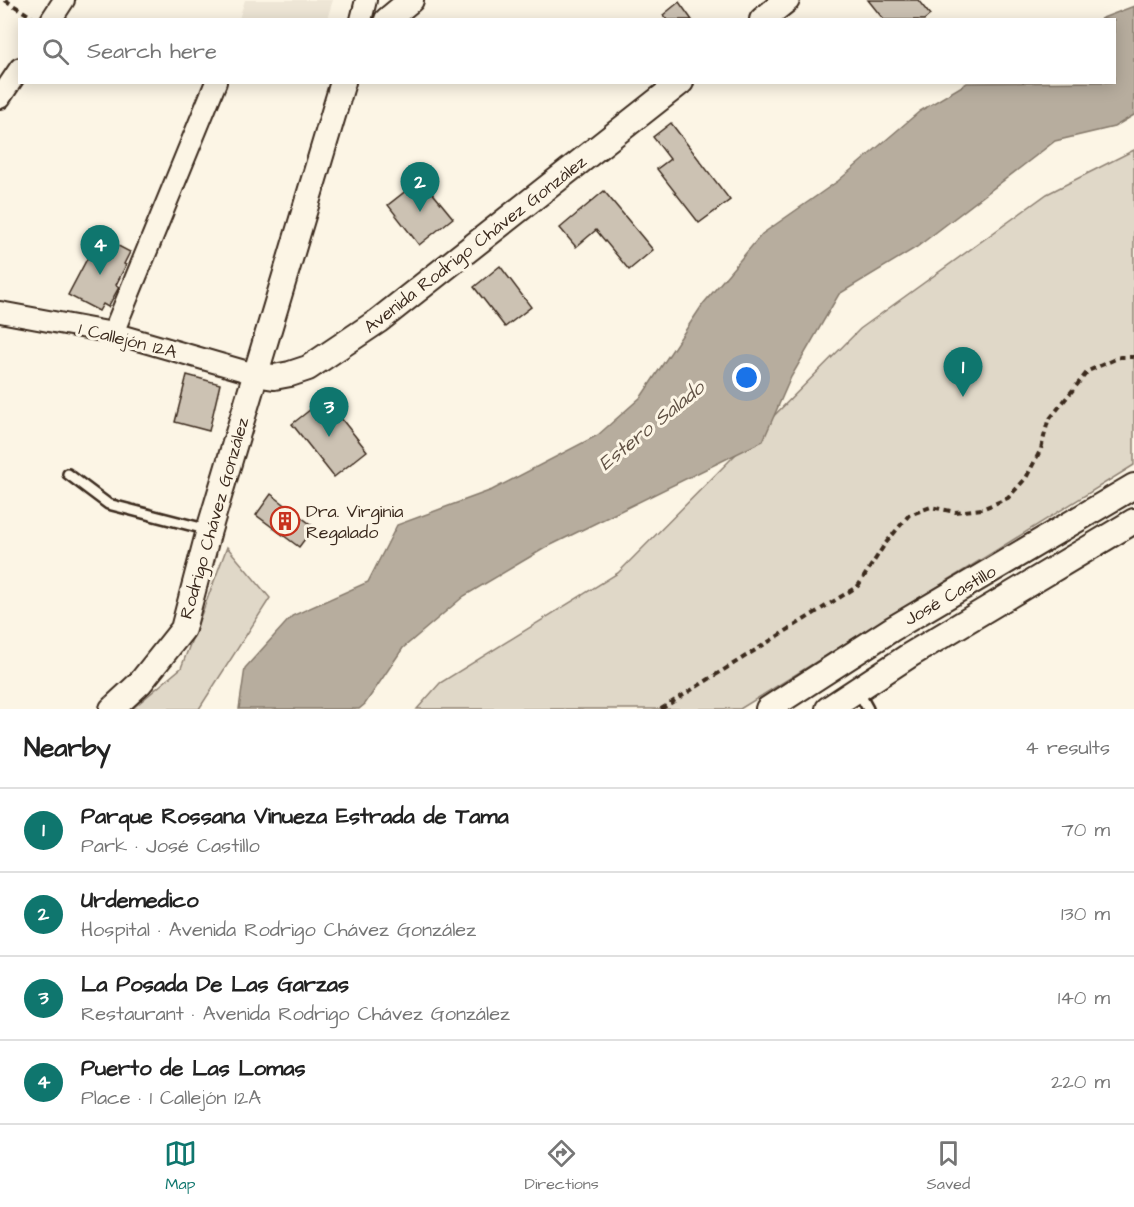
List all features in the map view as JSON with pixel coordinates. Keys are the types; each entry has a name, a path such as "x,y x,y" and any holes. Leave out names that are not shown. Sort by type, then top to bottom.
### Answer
{"street":[{"path":"52,18 64,0"},
{"path":"362,18 366,0"},
{"path":"389,18 411,0"},
{"path":"0,98 18,71"},
{"path":"113,333 215,84"},
{"name":"Rodrigo Chávez González","path":"112,709 140,682 183,629 209,530 342,84"},
{"name":"Avenida Rodrigo Chávez González","path":"255,374 282,376 308,368 369,327 678,84"},
{"name":"1 Callejón 12A","path":"0,312 113,333 255,374"},
{"name":"José Castillo","path":"768,709 892,629 1134,486"},
{"name":"José Castillo","path":"828,709 863,700 910,655 1134,521"},
{"path":"892,629 910,655"}],"lane":[{"path":"68,474 108,504 209,530"}],"path":[{"path":"5,0 32,18"},
{"path":"662,709 858,586 885,544 909,515 931,507 955,512 982,509 1008,498 1026,478 1041,449 1048,421 1088,371 1120,357 1134,357"}],"shaded area":[{"path":"245,0 333,0 327,18 239,18"},
{"path":"1134,150 1134,465 740,709 417,709 440,683 618,573 860,329 1047,194"},
{"path":"227,547 270,598 199,709 132,709 181,668"}],"water":[{"name":"Estero Salado","path":"1134,6 1134,115 1114,127 1055,141 917,247 839,294 791,377 763,441 545,548 464,596 403,648 365,704 359,709 239,709 245,668 292,616 368,582 397,525 492,490 598,435 641,397 703,304 762,234 838,181 920,111 965,84 1116,84 1116,18 1103,18"}],"building":[{"path":"868,0 918,0 930,15 926,18 882,18"},
{"path":"679,2 691,18 665,18 663,15"},
{"path":"671,123 730,200 699,223 657,169 670,159 653,137"},
{"path":"421,179 453,218 419,245 388,205"},
{"path":"604,191 653,250 629,270 596,230 576,247 560,228"},
{"path":"99,236 130,252 116,285 119,287 108,307 103,304 99,311 68,295"},
{"path":"500,266 531,307 505,327 474,287"},
{"path":"187,375 220,384 209,431 175,422"},
{"path":"325,398 367,451 334,477 292,424"},
{"name":"Dra. Virginia Regalado","path":"271,494 314,527 299,547 256,515"}],"place":[{"name":"Urdemedico","path":"420,212"},
{"name":"Puerto de Las Lomas","path":"100,275"},
{"name":"Parque Rossana Vinueza Estrada de Tama","path":"963,397"},
{"name":"La Posada De Las Garzas","path":"329,437"},
{"name":"Dra. Virginia Regalado","path":"285,521"}]}
